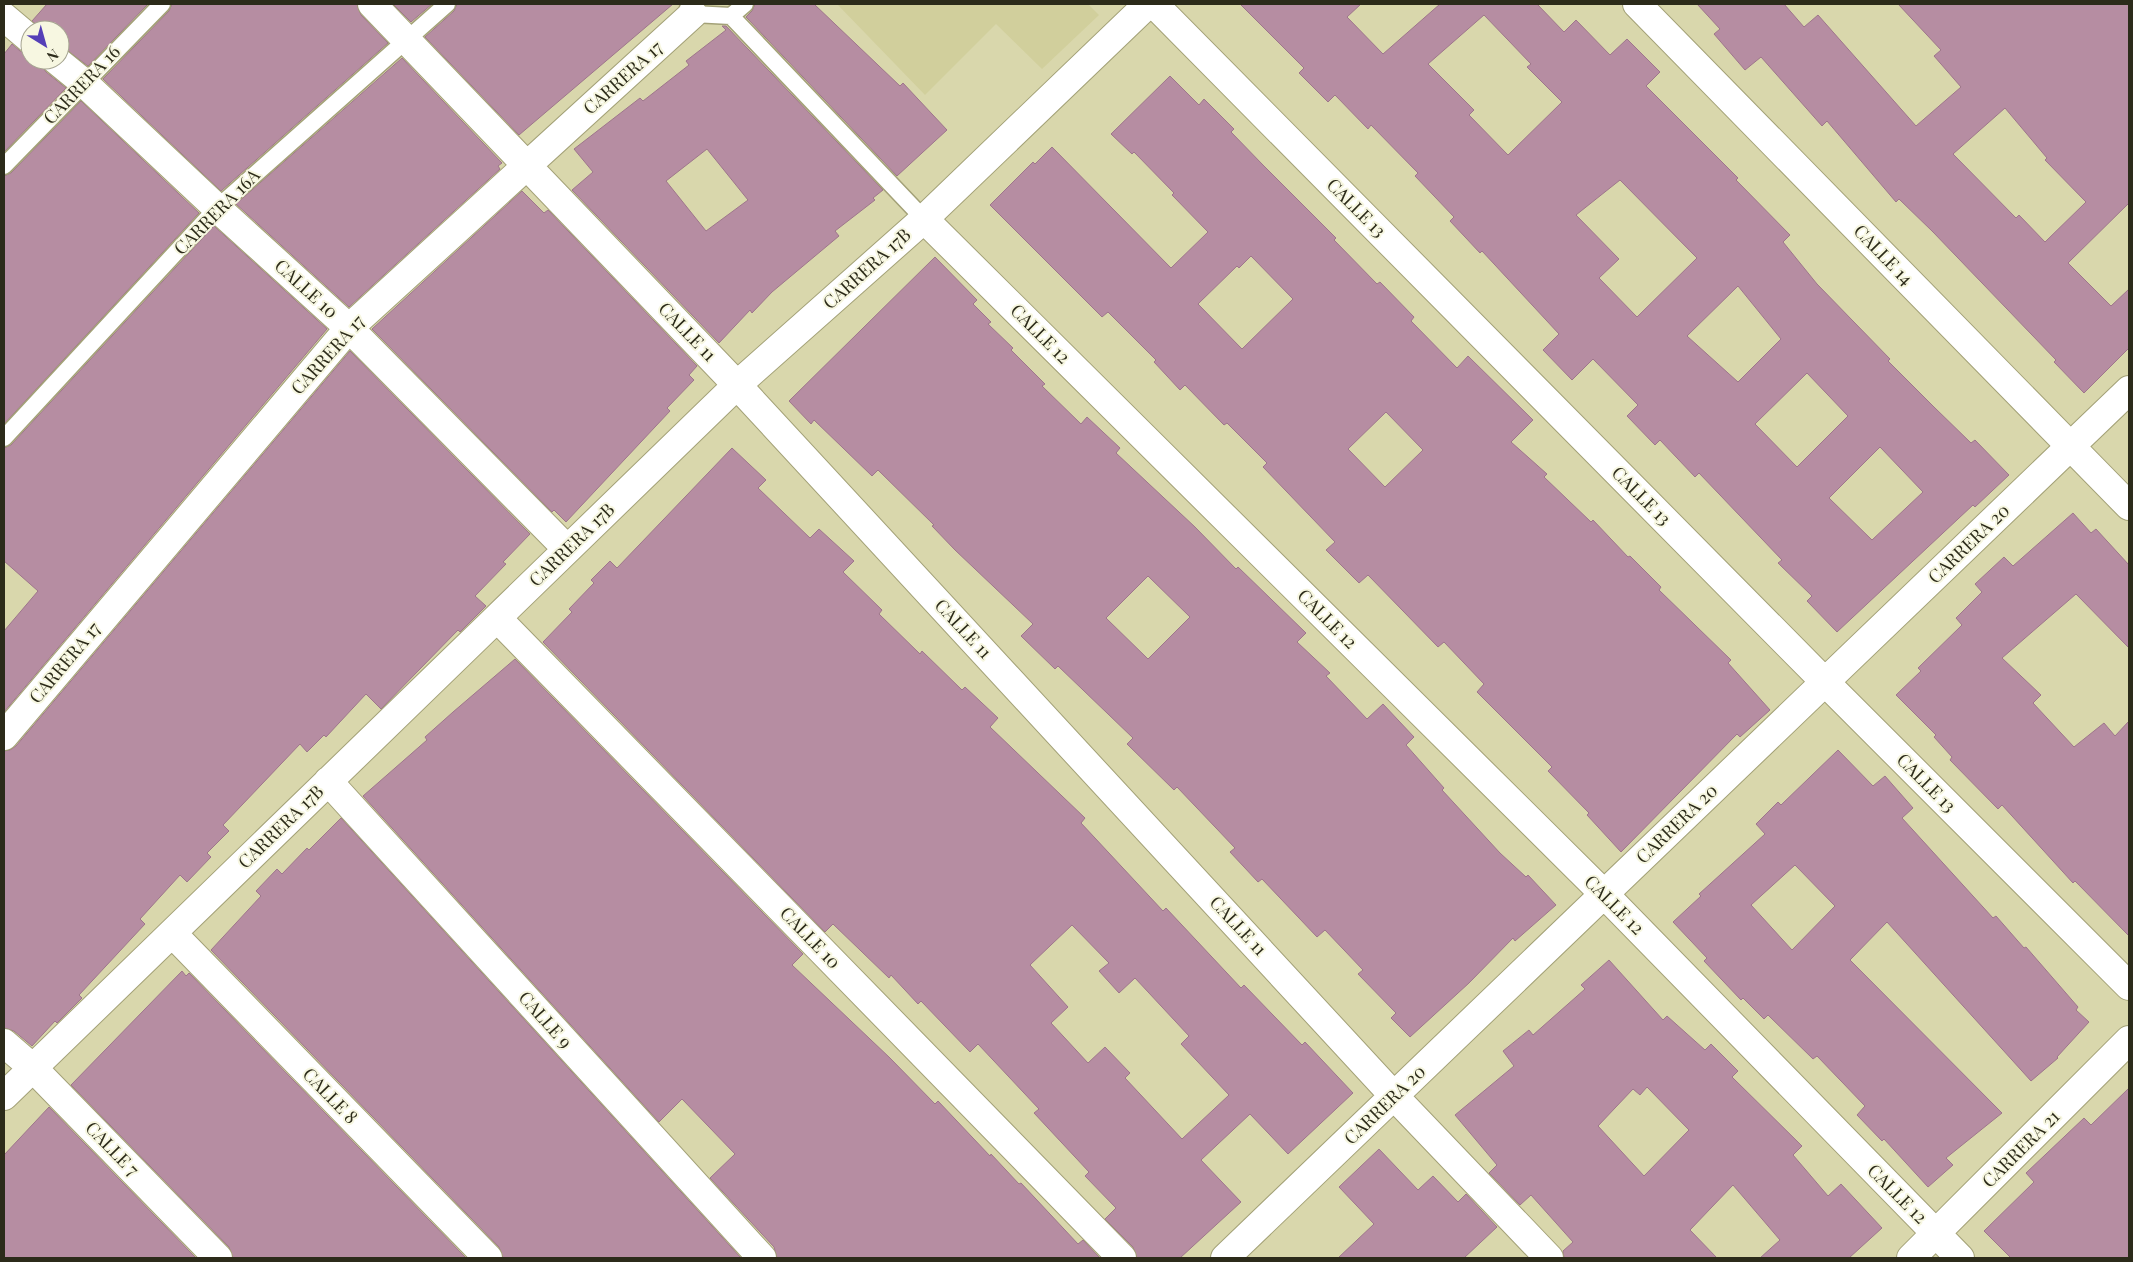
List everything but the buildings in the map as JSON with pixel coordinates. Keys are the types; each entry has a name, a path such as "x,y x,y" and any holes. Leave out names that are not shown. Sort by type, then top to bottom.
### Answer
{"street":[{"name":"CALLE 11","path":"372,4 737,385 1394,1096 1549,1258"},
{"name":"CARRERA 17B","path":"4,1096 737,385 924,219 1148,4"},
{"name":"CALLE 13","path":"1154,4 1825,682 2129,986"},
{"name":"CALLE 14","path":"1637,4 2129,506"},
{"name":"CARRERA 17","path":"4,736 349,328 527,165 689,9"},
{"path":"4,18 20,31"},
{"name":"CALLE 10","path":"69,70 84,82 217,208 349,328 567,549"},
{"name":"CALLE 12","path":"924,219 1604,894 1960,1258"},
{"name":"CARRERA 20","path":"1225,1258 2129,390"},
{"name":"CALLE 10","path":"497,618 1122,1258"},
{"name":"CALLE 9","path":"328,781 762,1258"},
{"name":"CALLE 8","path":"172,933 488,1258"},
{"name":"CARRERA 21","path":"1911,1258 2129,1040"},
{"name":"CALLE 7","path":"4,1043 33,1068 218,1258"}],"lane":[{"name":"CARRERA 16","path":"4,166 162,4"},
{"name":"CARRERA 16A","path":"4,438 217,208 447,4"},
{"path":"689,9 731,16 745,4"},
{"name":"CALLE 12","path":"731,16 924,219"}],"shaded area":[{"path":"837,4 1088,4 1099,15 1042,69 996,24 925,95"}]}
